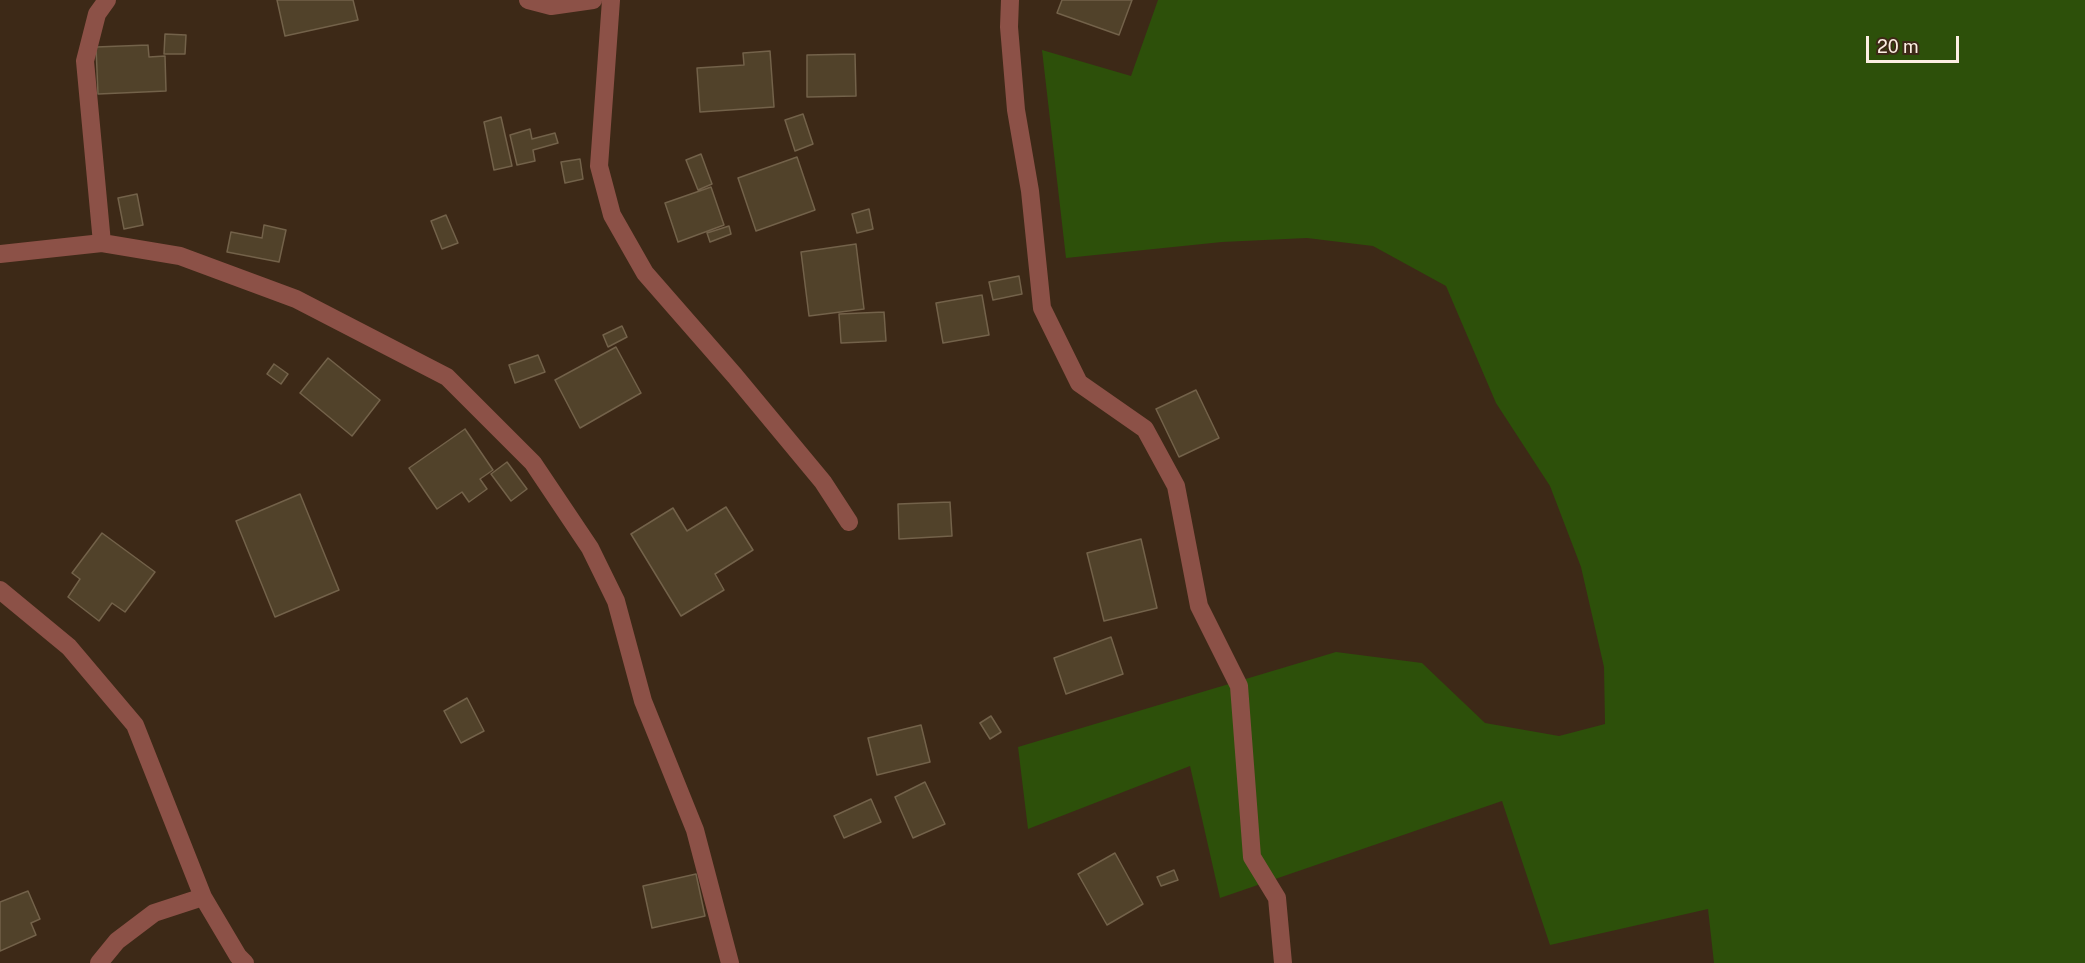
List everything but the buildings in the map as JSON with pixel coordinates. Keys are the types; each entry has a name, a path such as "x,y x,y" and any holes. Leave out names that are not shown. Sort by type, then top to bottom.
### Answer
{"street":[{"path":"102,243 85,61 97,14 107,0"},
{"path":"528,0 551,6 593,0"},
{"path":"611,0 598,166 612,215 645,273 823,482 849,522"},
{"path":"1010,0 1009,27 1016,110 1030,191 1041,308 1079,383 1145,429 1176,486 1199,606 1239,686 1252,857 1277,898 1283,963"},
{"path":"0,254 102,243 180,256 296,299 447,377 533,463 590,548 616,601 643,701 695,830 730,963"},
{"path":"0,590 69,647 135,724 203,897 238,956 245,963"},
{"path":"99,963 117,941 154,913 203,897"}],"green space":[{"path":"1158,0 2085,0 2085,963 1714,963 1708,909 1550,945 1502,801 1220,898 1190,766 1028,829 1018,747 1336,652 1422,663 1485,723 1559,736 1605,724 1604,667 1581,567 1550,486 1496,403 1446,286 1373,246 1307,238 1222,242 1066,258 1042,50 1131,76"}]}
